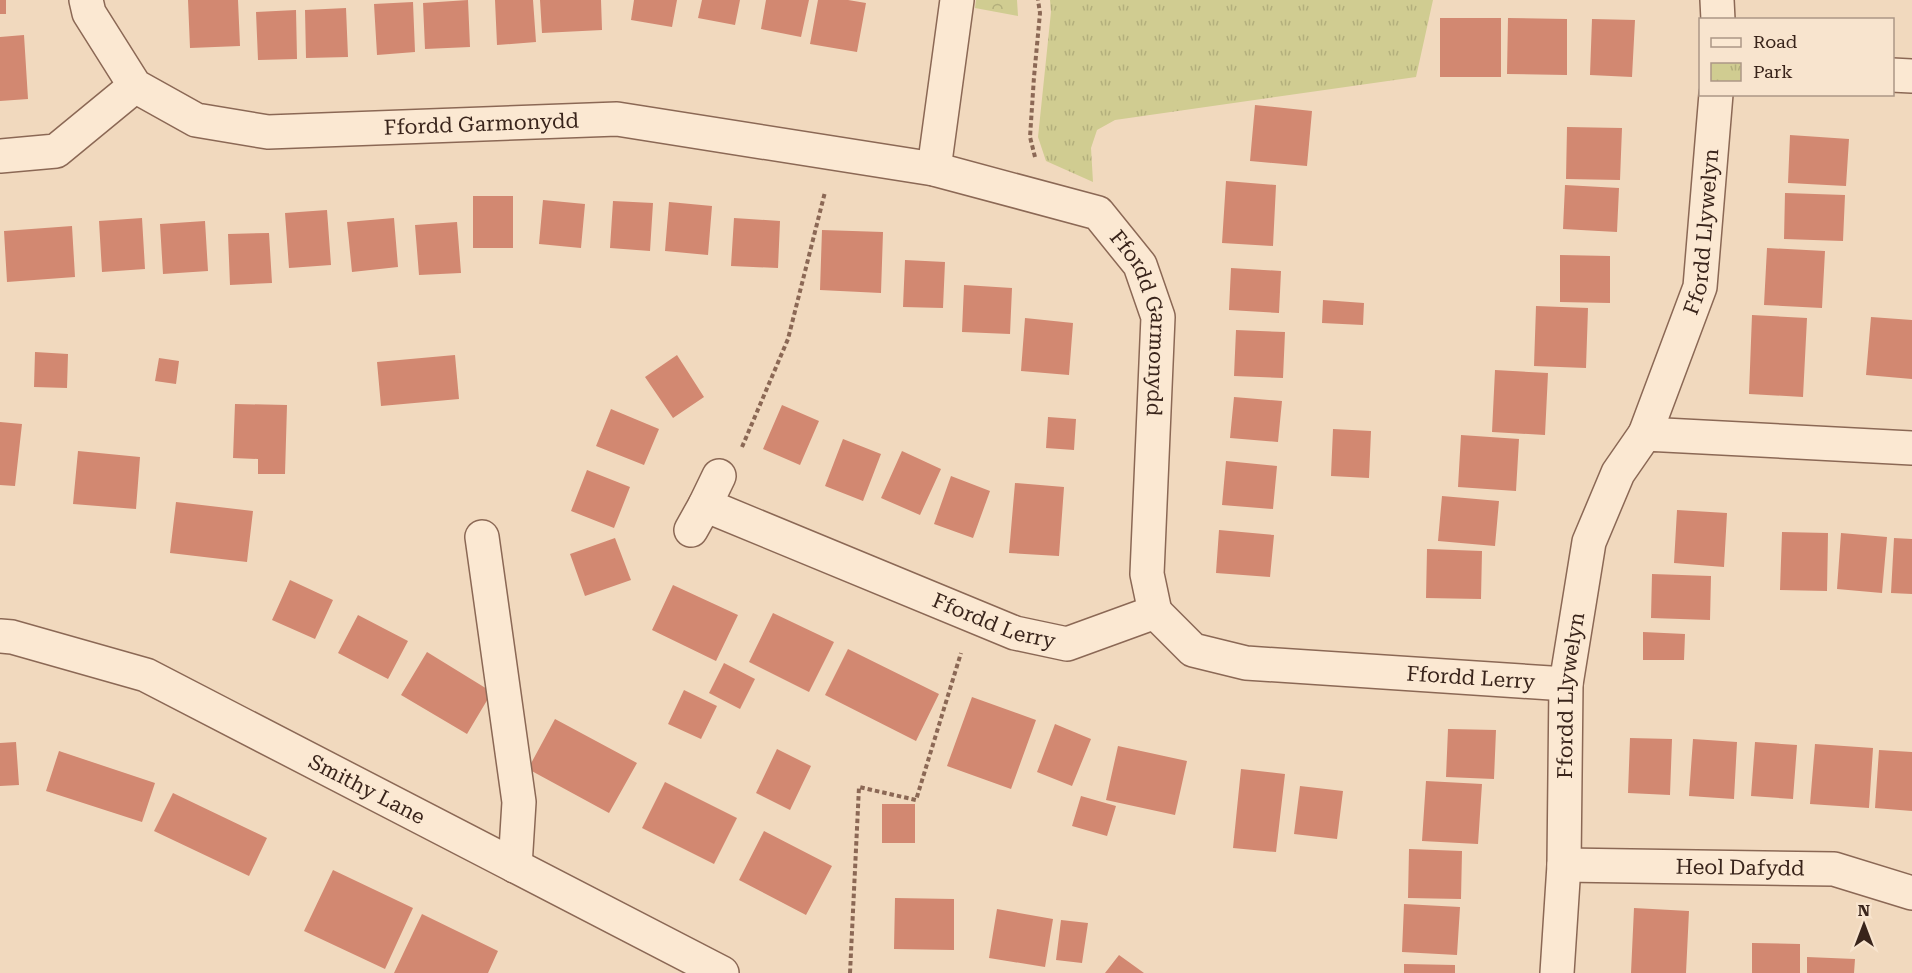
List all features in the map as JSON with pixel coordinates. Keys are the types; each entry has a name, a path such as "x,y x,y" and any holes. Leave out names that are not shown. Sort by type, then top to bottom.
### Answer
{"street":[{"name":"Ffordd Garmonydd","path":"86,0 89,13 135,86 196,120 268,132 617,119 934,169 1098,213 1140,265 1158,317 1147,574 1155,612"},
{"path":"934,169 957,0"},
{"path":"1717,0 1718,18"},
{"path":"1894,75 1912,76"},
{"path":"0,156 56,151 135,86"},
{"name":"Ffordd Llywelyn","path":"1557,973 1564,865 1566,684 1589,542 1618,473 1645,434 1700,287 1716,96"},
{"path":"1645,434 1912,448"},
{"name":"Ffordd Lerry","path":"719,476 698,517 972,615 1016,633 1066,644 1155,612 1193,650 1246,663 1566,684"},
{"path":"482,537 519,802 515,866"},
{"name":"Smithy Lane","path":"0,636 12,637 146,675 722,973"},
{"name":"Heol Dafydd","path":"1564,865 1834,869 1912,893"}],"path":[{"path":"1038,0 1040,13 1030,137 1040,174 1065,204"},
{"path":"719,476 728,480 788,339 834,153"},
{"path":"850,973 859,787 916,800 972,615"}],"green space":[{"path":"976,0 1017,0 1018,16 975,8"},
{"path":"1050,0 1433,0 1416,77 1115,120 1097,130 1091,148 1093,182 1046,161 1038,137 1051,12"}],"building":[{"path":"0,0 6,0 6,14 0,14"},
{"path":"188,0 238,0 240,46 190,48"},
{"path":"468,0 470,47 425,49 423,3"},
{"path":"495,0 533,0 536,42 497,45"},
{"path":"540,0 601,0 602,30 542,33"},
{"path":"634,0 677,0 672,27 631,20"},
{"path":"702,0 740,0 735,25 698,18"},
{"path":"766,0 809,0 801,37 761,29"},
{"path":"818,0 848,0 866,3 857,52 810,44"},
{"path":"413,2 415,52 377,55 374,4"},
{"path":"346,8 348,57 306,58 305,10"},
{"path":"296,10 297,59 258,60 256,12"},
{"path":"1440,18 1501,18 1501,77 1440,77"},
{"path":"1508,18 1567,19 1567,75 1507,74"},
{"path":"1592,19 1635,20 1632,77 1590,75"},
{"path":"24,35 28,99 0,101 0,37"},
{"path":"1255,105 1312,111 1307,166 1250,161"},
{"path":"1567,127 1622,128 1620,180 1566,179"},
{"path":"1790,135 1849,139 1846,186 1788,183"},
{"path":"1226,181 1276,185 1273,246 1222,243"},
{"path":"1565,185 1619,188 1617,232 1563,229"},
{"path":"1785,193 1845,195 1843,241 1784,239"},
{"path":"473,196 513,196 513,248 473,248"},
{"path":"543,200 585,204 581,248 539,244"},
{"path":"613,201 653,203 650,251 610,248"},
{"path":"669,202 712,206 708,255 665,251"},
{"path":"327,210 331,265 289,268 285,213"},
{"path":"142,218 145,269 102,272 99,221"},
{"path":"394,218 398,267 352,272 347,222"},
{"path":"734,218 780,221 778,268 731,266"},
{"path":"205,221 208,271 163,274 160,224"},
{"path":"457,222 461,273 419,275 415,225"},
{"path":"72,226 75,277 7,282 4,231"},
{"path":"822,230 883,232 881,293 820,290"},
{"path":"269,233 272,283 230,285 228,234"},
{"path":"1767,248 1825,251 1822,308 1764,305"},
{"path":"1560,255 1610,256 1610,303 1560,302"},
{"path":"905,260 945,262 943,308 903,307"},
{"path":"1231,268 1281,271 1279,313 1229,310"},
{"path":"964,285 1012,288 1010,334 962,332"},
{"path":"1323,300 1364,303 1363,325 1322,323"},
{"path":"1536,306 1588,308 1586,368 1534,366"},
{"path":"1752,315 1807,318 1803,397 1749,394"},
{"path":"1871,317 1912,320 1912,379 1866,375"},
{"path":"1025,318 1073,323 1069,375 1021,371"},
{"path":"1236,330 1285,332 1283,378 1234,376"},
{"path":"35,352 68,354 67,388 34,387"},
{"path":"455,355 459,399 381,406 377,362"},
{"path":"677,355 704,397 673,418 645,377"},
{"path":"159,358 179,361 176,384 155,381"},
{"path":"1495,370 1548,373 1545,435 1492,432"},
{"path":"1234,397 1282,401 1278,442 1230,438"},
{"path":"235,404 287,405 285,474 258,474 258,459 233,458"},
{"path":"782,405 819,421 800,465 763,449"},
{"path":"611,409 659,429 644,465 596,446"},
{"path":"1048,417 1076,419 1074,450 1046,448"},
{"path":"0,422 22,424 15,486 0,485"},
{"path":"1333,429 1371,431 1369,478 1331,476"},
{"path":"1461,435 1519,439 1516,491 1458,487"},
{"path":"843,439 881,454 863,501 825,486"},
{"path":"78,451 140,457 136,509 73,504"},
{"path":"902,451 941,469 920,515 881,498"},
{"path":"1226,461 1277,466 1273,509 1222,505"},
{"path":"587,470 630,487 614,528 571,511"},
{"path":"951,476 990,491 973,538 934,524"},
{"path":"1015,483 1064,487 1059,556 1009,553"},
{"path":"1442,496 1499,501 1495,546 1438,541"},
{"path":"176,502 253,511 247,562 170,553"},
{"path":"1677,510 1727,513 1724,567 1674,563"},
{"path":"1219,530 1274,535 1270,577 1216,573"},
{"path":"1782,532 1828,533 1827,591 1780,590"},
{"path":"1841,533 1887,537 1882,593 1837,589"},
{"path":"615,538 631,580 585,596 570,554"},
{"path":"1894,538 1912,539 1912,594 1891,593"},
{"path":"1427,549 1482,551 1481,599 1426,598"},
{"path":"1652,574 1711,576 1710,620 1651,618"},
{"path":"290,580 333,600 315,639 272,620"},
{"path":"673,585 738,615 716,661 652,630"},
{"path":"773,613 834,642 809,692 749,662"},
{"path":"358,615 408,641 388,679 338,653"},
{"path":"1643,632 1685,634 1684,660 1643,660"},
{"path":"848,649 939,694 916,741 825,695"},
{"path":"427,652 492,692 467,734 401,695"},
{"path":"724,663 755,679 740,709 709,693"},
{"path":"684,690 717,706 701,739 668,724"},
{"path":"972,697 1036,720 1011,789 947,766"},
{"path":"555,719 637,763 609,813 528,769"},
{"path":"1055,724 1091,739 1072,786 1037,772"},
{"path":"1448,729 1496,730 1494,779 1446,777"},
{"path":"1630,738 1672,739 1670,795 1628,793"},
{"path":"1693,739 1737,742 1734,799 1689,796"},
{"path":"16,742 19,785 0,786 0,743"},
{"path":"1755,742 1797,745 1793,799 1751,796"},
{"path":"1815,744 1873,748 1869,808 1810,804"},
{"path":"1118,746 1187,761 1175,815 1106,800"},
{"path":"777,749 811,766 790,810 756,793"},
{"path":"1879,750 1912,752 1912,811 1875,808"},
{"path":"59,751 155,783 142,822 46,791"},
{"path":"1241,769 1285,774 1276,852 1233,848"},
{"path":"1426,781 1482,784 1478,844 1422,841"},
{"path":"665,782 737,818 714,864 642,828"},
{"path":"1300,786 1343,791 1337,839 1294,834"},
{"path":"173,793 267,838 249,876 154,831"},
{"path":"1081,796 1116,806 1107,836 1072,826"},
{"path":"882,804 915,804 915,843 882,843"},
{"path":"764,831 832,866 806,915 739,880"},
{"path":"1409,849 1462,851 1461,899 1408,898"},
{"path":"333,870 413,908 385,969 304,931"},
{"path":"895,898 954,899 954,950 894,949"},
{"path":"1404,904 1460,907 1457,955 1402,952"},
{"path":"1634,908 1689,911 1686,973 1631,973"},
{"path":"997,909 1053,919 1045,967 989,958"},
{"path":"422,914 498,951 488,973 394,973"},
{"path":"1061,920 1088,923 1082,963 1056,960"},
{"path":"1752,943 1800,944 1800,973 1752,973"},
{"path":"1119,955 1144,973 1105,973"},
{"path":"1807,957 1855,959 1854,973 1807,973"},
{"path":"1404,964 1455,965 1455,973 1404,973"}]}
